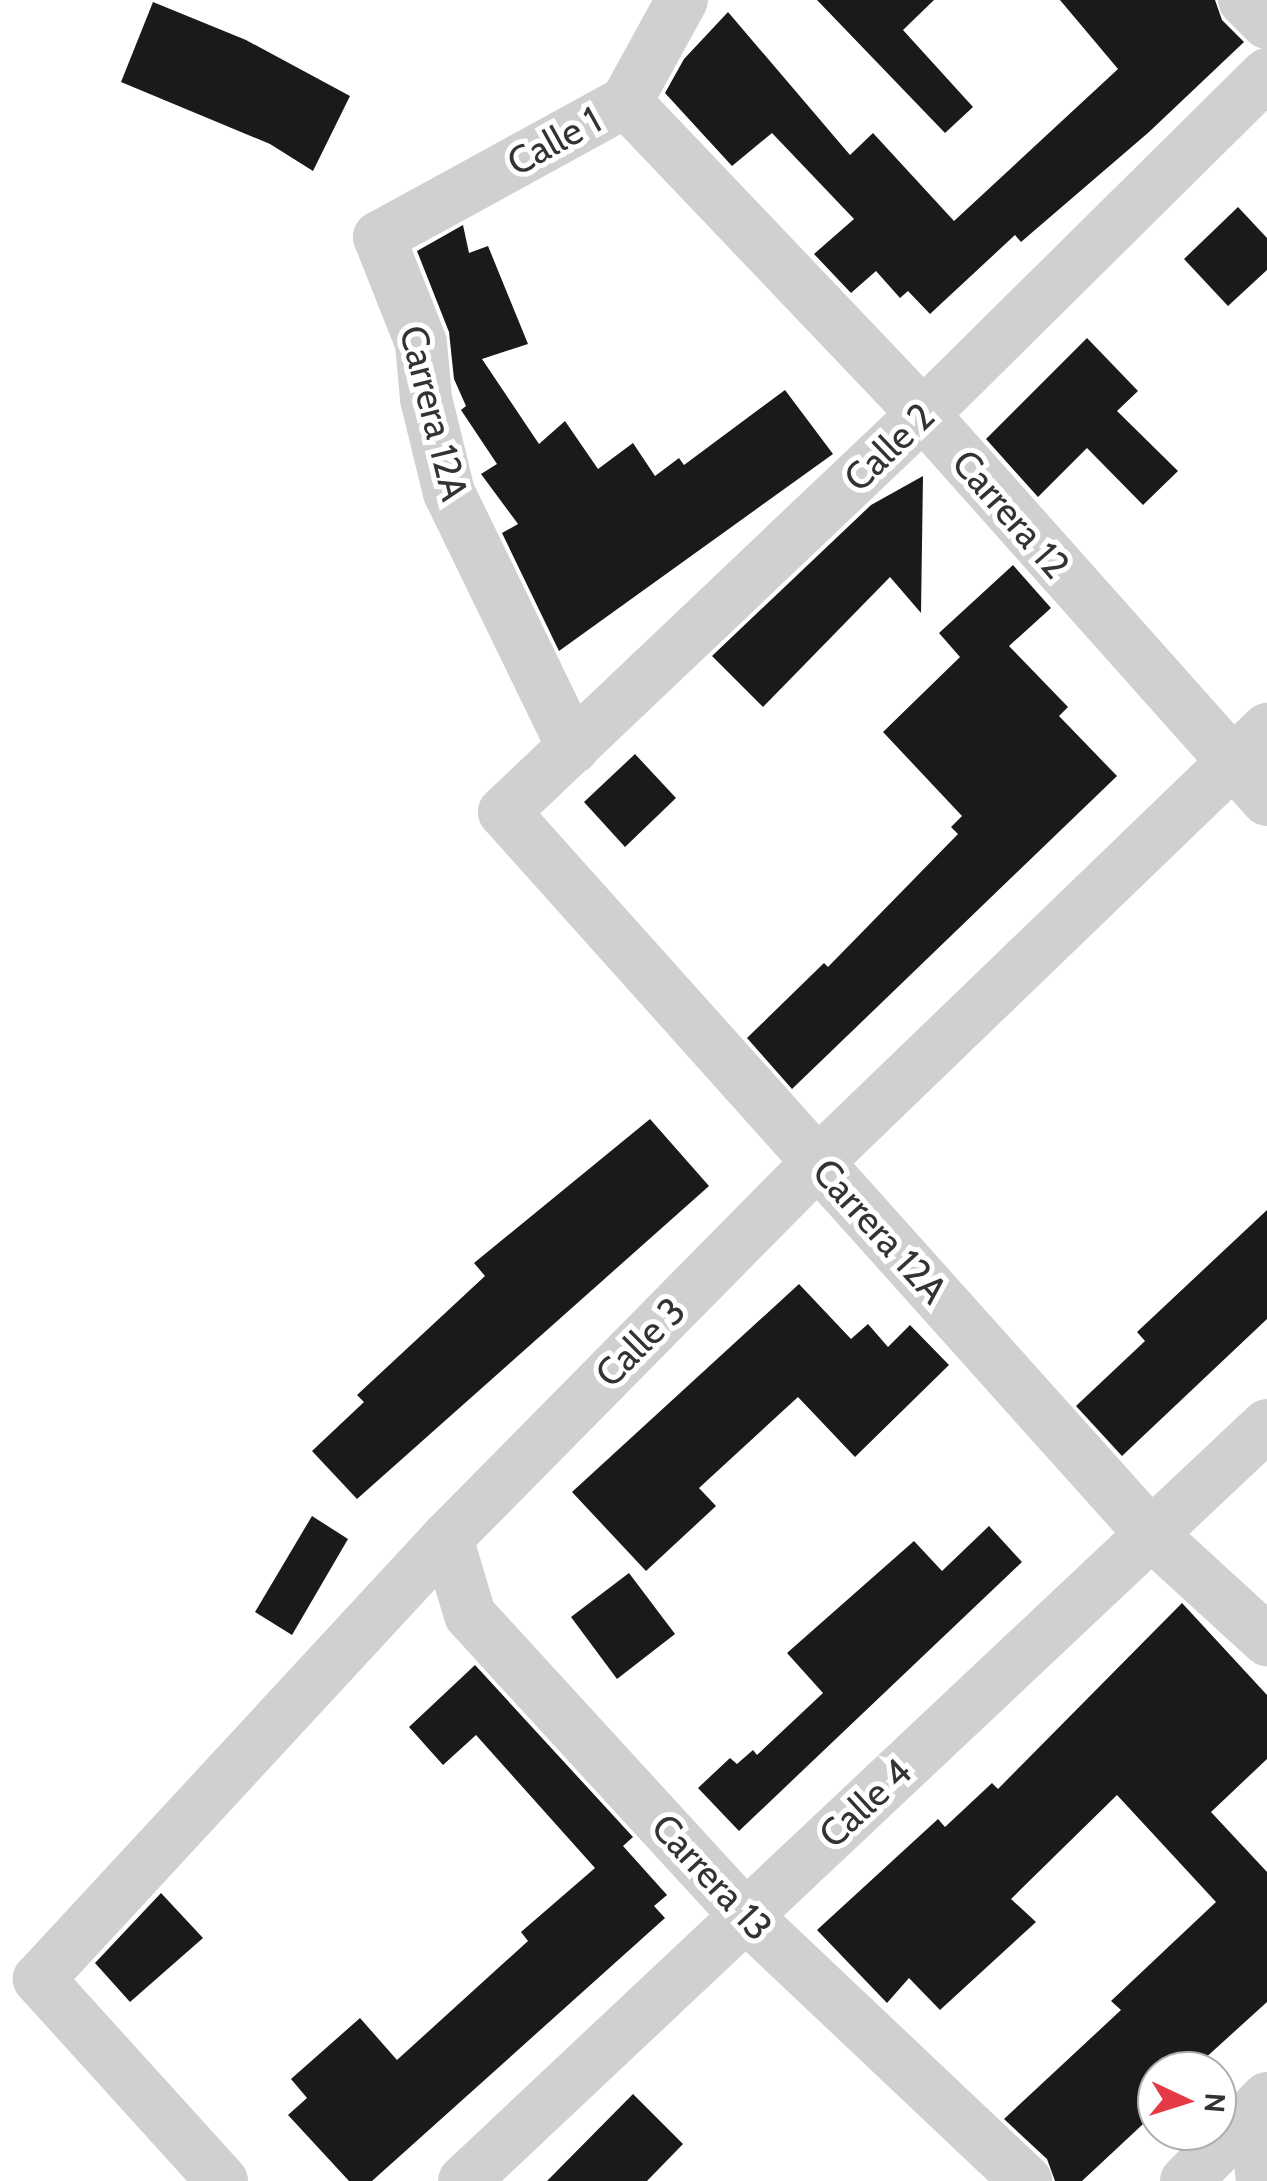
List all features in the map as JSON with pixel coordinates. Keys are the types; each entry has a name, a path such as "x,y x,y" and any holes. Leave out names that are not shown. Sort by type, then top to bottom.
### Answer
{"street":[{"name":"Calle 1","path":"380,237 626,102 682,0"},
{"path":"1244,0 1267,22"},
{"name":"Calle 2","path":"504,812 923,414 1267,74"},
{"name":"Carrera 12","path":"626,102 923,414 1248,746 1267,800"},
{"name":"Carrera 12A","path":"380,237 421,342 426,400 449,493 573,748"},
{"name":"Calle 3","path":"222,2181 39,1979 446,1538 818,1162 1248,746"},
{"name":"Carrera 12A","path":"504,812 1150,1533 1267,1640"},
{"name":"Calle 4","path":"464,2181 1267,1425"},
{"name":"Carrera 13","path":"446,1538 470,1615 746,1916 1026,2181"},
{"path":"1186,2181 1261,2105"},
{"path":"1261,2105 1262,2181"}],"building":[{"path":"817,0 934,0 903,30 973,107 945,133"},
{"path":"1060,0 1215,0 1222,20 1244,42 1149,132 1021,242 1015,235 930,314 908,291 900,298 876,271 851,293 814,254 854,219 772,133 732,166 665,93 684,59 728,12 850,155 873,133 954,221 1118,69"},
{"path":"153,2 246,40 350,96 313,171 270,144 121,82"},
{"path":"1238,207 1267,238 1267,270 1228,306 1184,259"},
{"path":"463,225 469,253 488,246 528,344 482,359 539,444 565,421 598,469 633,443 655,476 679,458 684,465 785,390 833,454 559,651 502,533 518,524 481,474 497,464 461,410 466,406 454,379 449,332 417,251"},
{"path":"1087,338 1138,391 1117,411 1178,471 1143,505 1087,448 1038,497 986,439"},
{"path":"923,476 921,613 890,577 763,707 712,656 871,505"},
{"path":"1013,565 1051,608 1009,646 1068,707 1059,716 1117,776 792,1089 747,1038 824,963 828,967 958,834 951,827 962,816 883,732 960,657 939,633"},
{"path":"635,754 676,798 625,847 584,802"},
{"path":"650,1119 709,1186 357,1499 312,1451 364,1402 357,1395 485,1276 474,1263"},
{"path":"1267,1210 1267,1319 1122,1456 1076,1406 1145,1341 1137,1332"},
{"path":"799,1284 851,1339 868,1324 888,1347 910,1325 949,1365 855,1457 798,1397 699,1488 716,1506 646,1571 572,1492"},
{"path":"312,1516 348,1539 292,1635 255,1612"},
{"path":"989,1526 1022,1562 739,1831 698,1788 730,1758 737,1764 753,1750 757,1755 823,1693 787,1653 914,1541 942,1571"},
{"path":"629,1573 675,1634 617,1679 571,1617"},
{"path":"1182,1603 1267,1695 1267,1759 1211,1812 1267,1872 1267,2002 1213,2051 1137,2051 1137,2130 1082,2181 1055,2181 1047,2159 1004,2119 1121,2010 1111,2001 1216,1902 1117,1795 1011,1899 1036,1922 940,2010 909,1978 887,2003 817,1930 938,1819 945,1827 992,1783 998,1789"},
{"path":"475,1665 633,1837 623,1846 667,1895 654,1906 665,1918 372,2181 349,2181 288,2115 307,2098 291,2079 360,2018 397,2060 528,1941 521,1932 595,1868 476,1735 443,1765 409,1727"},
{"path":"161,1893 203,1938 130,2002 95,1963"},
{"path":"633,2094 683,2144 647,2181 547,2181"}]}
